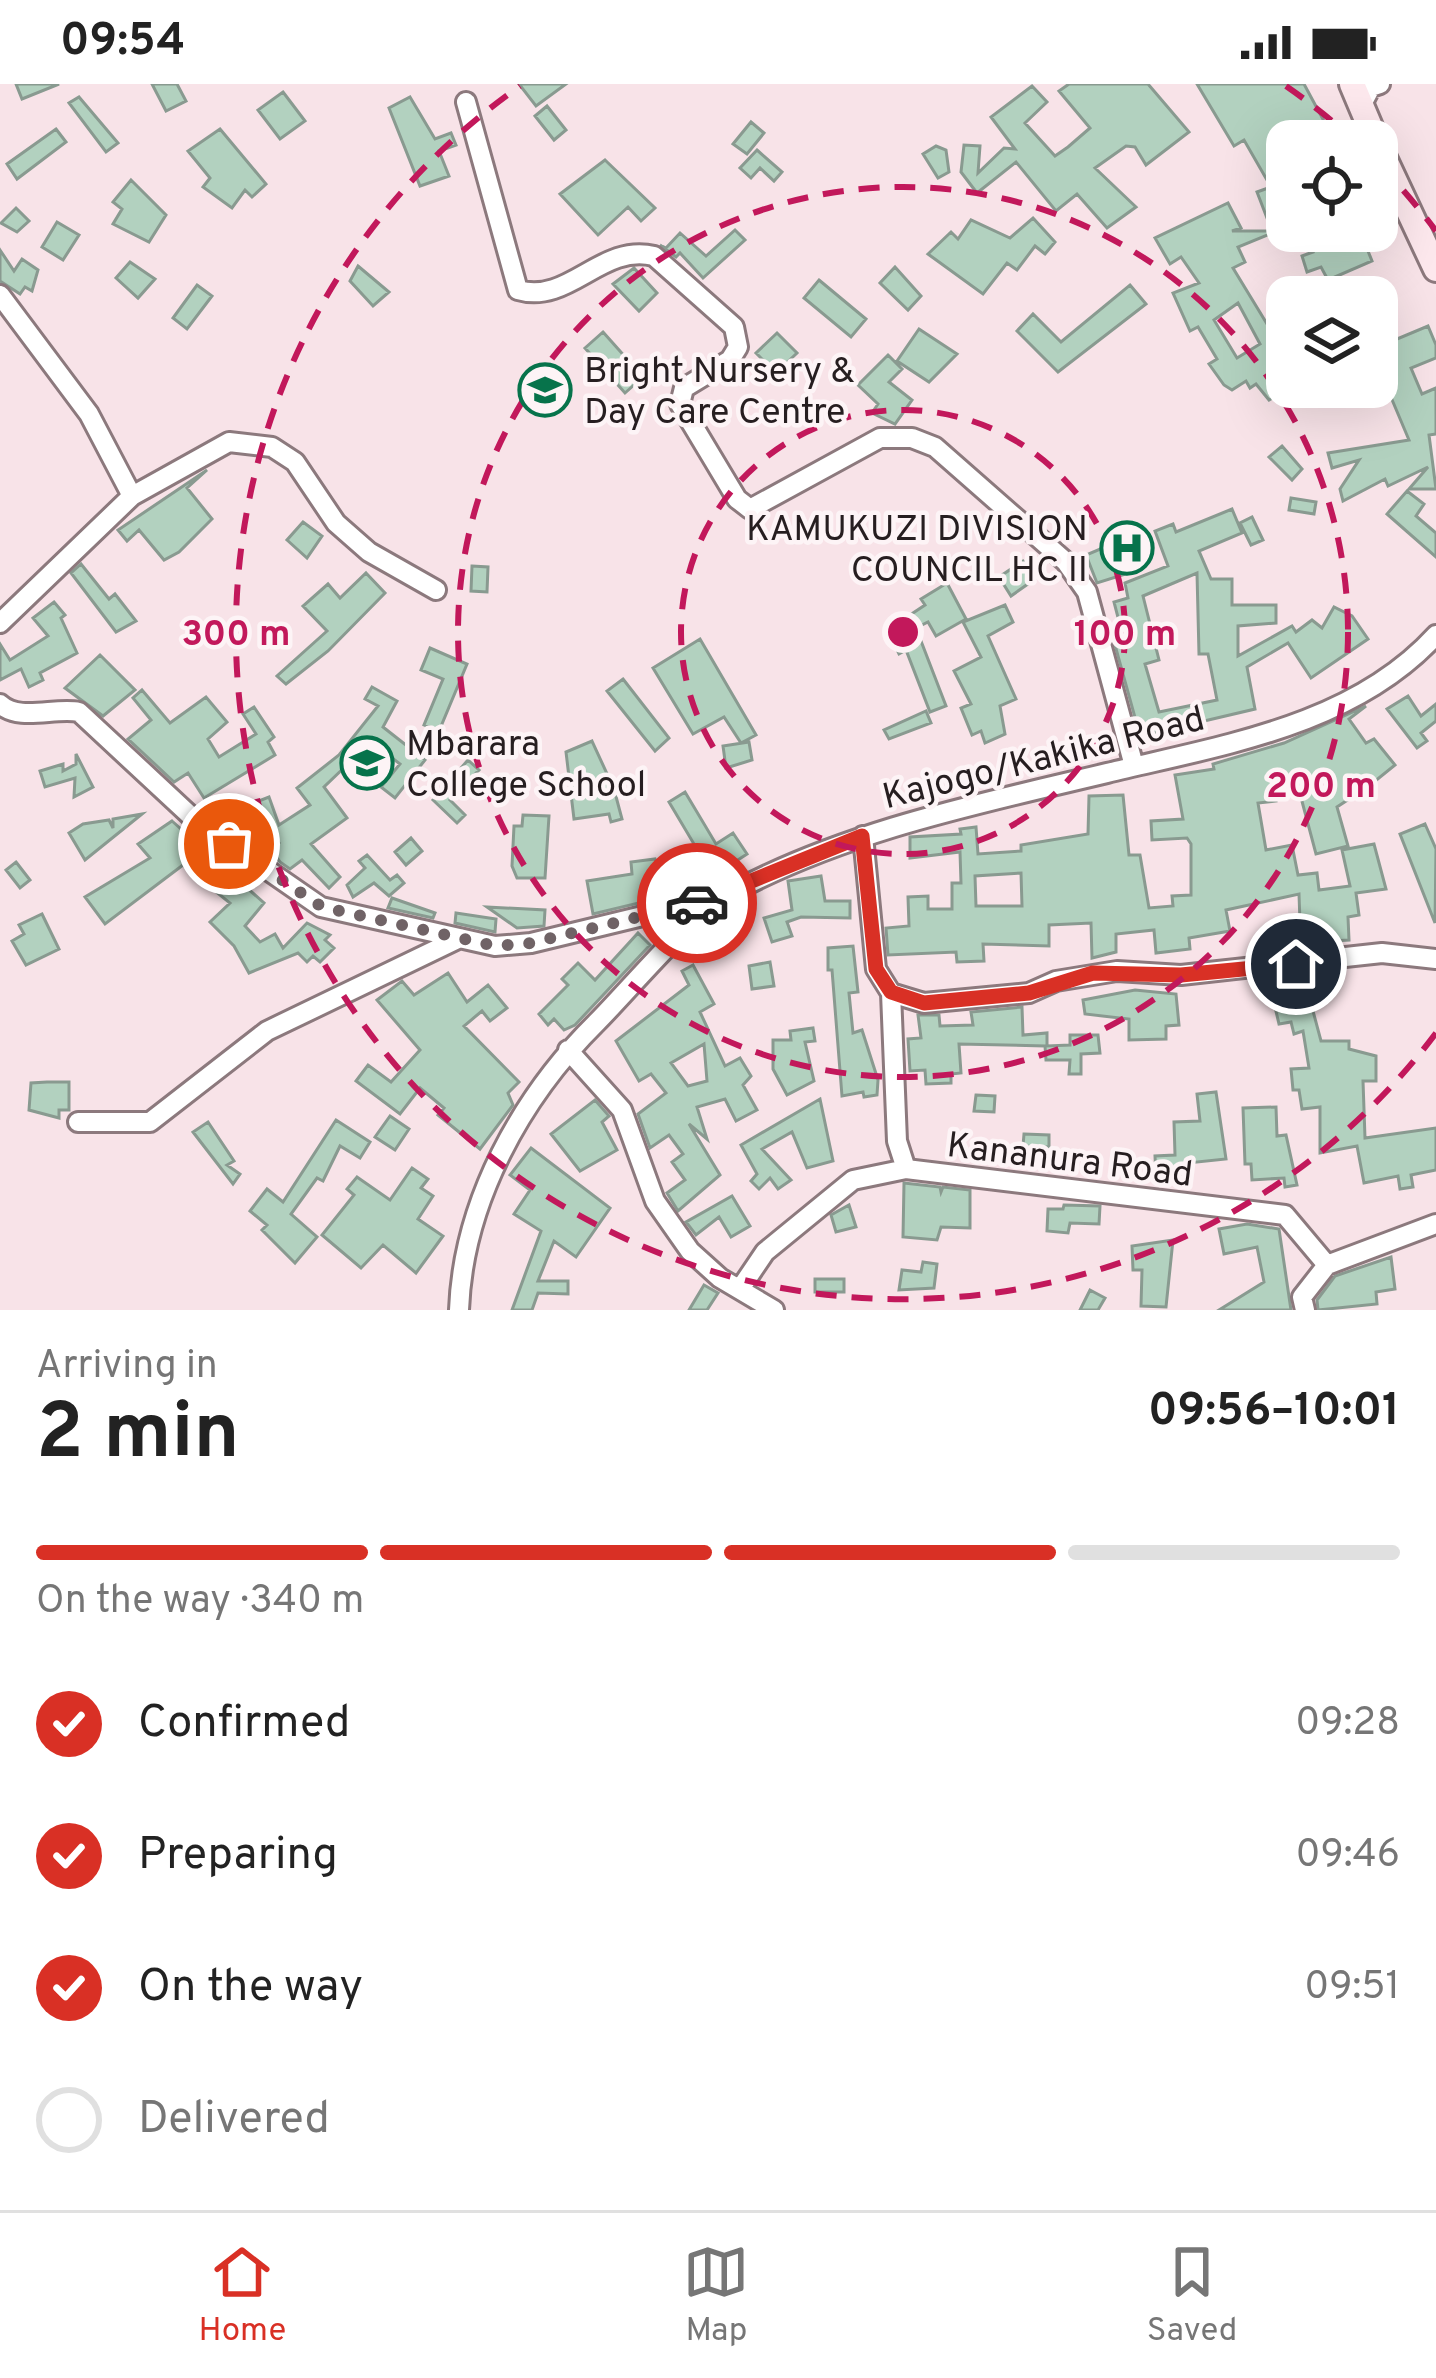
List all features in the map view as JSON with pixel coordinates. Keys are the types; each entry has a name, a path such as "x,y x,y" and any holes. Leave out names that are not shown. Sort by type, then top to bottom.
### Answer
{"street":[{"path":"1356,95 1380,84"},
{"path":"466,102 518,290 537,296 559,289 612,257 638,252 653,256 734,327 738,347 730,360 684,388 680,404 737,499 750,509 880,438 912,438 935,447 1066,562 1088,592 1101,627 1133,766"},
{"path":"1398,187 1436,269"},
{"path":"0,295 89,414 132,496"},
{"path":"0,623 132,496 229,442 272,447 295,462 336,523 370,552 436,590"},
{"name":"Kajogo/Kakika Road","path":"459,1310 466,1236 484,1186 568,1050 722,897 862,836 1292,726 1388,681 1436,635"},
{"path":"0,704 19,713 80,712 194,819 298,896 322,907 495,946 531,943 722,897"},
{"name":"Kananura Road","path":"862,836 876,969 891,992 897,1142 906,1168 1285,1215 1300,1226 1327,1264"},
{"path":"77,1122 150,1122 267,1030 460,938"},
{"path":"891,992 924,1003 1029,993 1056,981 1117,971 1181,975 1382,953 1436,959"},
{"path":"568,1050 622,1109 655,1201 690,1251 774,1310"},
{"path":"740,1289 765,1252 853,1180 906,1168"},
{"path":"1304,1310 1302,1297 1327,1264 1436,1225"}],"building":[{"path":"16,84 59,84 22,99"},
{"path":"152,84 177,84 186,101 166,111"},
{"path":"519,84 566,84 536,106"},
{"path":"1069,84 1148,84 1189,132 1146,165 1135,147 1126,146 1095,168 1136,207 1107,228 1077,194 1056,211 1016,162 977,193 961,172 964,145 980,146 978,173 1004,148 1015,149 991,117 1032,86 1047,102 1025,123 1055,156 1068,147 1090,128 1059,91"},
{"path":"1197,84 1304,84 1323,120 1266,120 1266,178 1244,140 1234,146"},
{"path":"283,92 305,121 280,139 258,110"},
{"path":"79,97 118,143 106,152 69,103"},
{"path":"410,97 435,139 451,133 456,145 439,151 449,176 420,186 389,108"},
{"path":"547,106 566,130 554,140 535,116"},
{"path":"751,122 764,133 747,154 733,144"},
{"path":"56,129 66,142 17,179 7,164"},
{"path":"220,129 266,184 252,197 245,190 232,208 203,187 210,178 188,151"},
{"path":"936,146 946,150 949,172 938,178 923,154"},
{"path":"757,150 782,172 774,181 760,168 751,178 740,168"},
{"path":"605,160 655,208 641,221 628,207 598,235 560,194"},
{"path":"131,180 166,215 149,242 113,224 122,209 113,202"},
{"path":"1266,189 1266,215 1257,192"},
{"path":"1228,203 1241,228 1232,231 1266,231 1266,236 1238,247 1245,262 1233,268 1266,322 1266,396 1256,384 1250,388 1246,381 1232,390 1224,385 1209,364 1217,359 1198,327 1190,331 1173,293 1199,283 1181,257 1170,264 1155,238","holes":["1238,303 1260,344 1237,358 1214,320"]},
{"path":"16,208 29,221 17,232 1,223"},
{"path":"1033,218 1055,242 1045,254 1035,246 1017,270 1007,263 983,294 928,254 951,232 958,239 971,220 1010,238"},
{"path":"57,222 79,235 63,260 42,247"},
{"path":"735,230 745,240 703,278 680,253 676,257 660,245 666,248 680,233 706,256"},
{"path":"0,250 14,271 22,259 38,270 32,291 25,287 20,294 0,281"},
{"path":"1368,252 1372,261 1326,276 1321,267 1307,272 1302,256"},
{"path":"130,262 155,279 138,298 116,278"},
{"path":"358,266 389,292 373,306 350,281"},
{"path":"895,267 921,296 908,310 880,283"},
{"path":"634,268 657,293 639,311 613,284"},
{"path":"819,280 866,319 851,337 804,298"},
{"path":"197,285 212,296 187,329 173,318"},
{"path":"1130,285 1146,304 1058,372 1017,331 1033,314 1061,342"},
{"path":"1428,326 1436,358 1411,368 1422,394 1436,388 1436,434 1429,435 1436,489 1409,489 1428,467 1388,486 1385,479 1343,501 1340,489 1359,460 1332,468 1328,453 1409,440 1396,408 1398,339"},
{"path":"919,329 957,354 929,382 897,361"},
{"path":"603,332 643,377 625,393 585,348"},
{"path":"777,333 797,353 776,373 756,353"},
{"path":"888,355 902,369 889,382 912,400 895,424 872,413 878,404 858,385"},
{"path":"1282,446 1302,469 1292,480 1269,457"},
{"path":"207,470 187,488 212,519 179,552 164,560 139,530 127,541 118,530"},
{"path":"1407,491 1424,504 1416,516 1436,533 1436,557 1387,514"},
{"path":"1291,498 1316,502 1314,514 1289,510"},
{"path":"1232,509 1242,533 1199,551 1211,579 1232,579 1232,605 1276,605 1276,623 1238,626 1238,656 1292,626 1296,632 1312,620 1322,628 1334,607 1352,616 1368,639 1311,678 1288,643 1247,667 1255,709 1153,733 1156,739 1142,743 1110,627 1120,625 1114,602 1128,598 1125,583 1168,566 1155,531 1173,524 1176,532","holes":["1197,573 1199,654 1208,654 1217,700 1159,712 1145,664 1159,660 1143,596"]},
{"path":"1252,517 1263,540 1251,545 1240,523"},
{"path":"303,522 322,536 307,558 287,540"},
{"path":"1105,547 1111,561 1127,554 1132,572 1097,583 1086,555"},
{"path":"1023,561 1035,579 1011,596 999,577"},
{"path":"81,564 109,599 115,594 136,621 116,632 71,573"},
{"path":"472,566 488,567 487,592 471,591"},
{"path":"366,573 385,593 328,651 286,684 277,676 327,631 303,606 328,584 340,598"},
{"path":"947,583 966,619 936,636 928,622 916,628 946,706 930,712 906,650 899,654 891,637 909,628 904,619 925,605 921,599"},
{"path":"54,602 65,615 61,618 77,653 40,673 43,680 29,687 21,669 0,680 0,644 10,660 48,636 33,618"},
{"path":"1005,605 1013,622 988,636 1016,699 1000,706 1005,734 985,743 981,731 972,735 961,708 971,704 954,671 981,657 963,622"},
{"path":"700,639 756,735 741,743 724,717 693,734 653,668"},
{"path":"430,648 467,664 439,731 424,725 443,679 421,670"},
{"path":"100,655 135,690 103,716 65,688"},
{"path":"623,679 669,738 655,751 607,691"},
{"path":"372,687 397,701 383,727 425,760 395,798 381,787 400,764 374,744 356,767 350,762 324,787 347,818 311,844 340,877 329,888 302,860 290,869 280,862 272,851 279,843 251,804 269,797 279,825 310,805 297,788 339,755 378,706 365,699"},
{"path":"142,690 170,723 206,697 227,722 208,739 219,757 256,734 243,714 254,707 274,737 268,742 275,755 204,798 188,773 174,782 128,739 151,720 133,698"},
{"path":"1408,696 1421,716 1436,704 1436,721 1421,733 1427,741 1417,748 1387,709"},
{"path":"1366,706 1349,719 1366,743 1374,739 1395,765 1374,782 1371,777 1372,784 1337,807 1348,846 1316,854 1295,775 1273,782 1276,801 1258,803 1266,850 1292,845 1298,875 1317,873 1319,890 1350,886 1342,850 1374,844 1386,889 1356,893 1359,915 1348,917 1349,940 1275,944 1275,929 1300,922 1299,894 1226,910 1230,931 1189,938 1190,949 1156,953 1154,930 1116,934 1116,952 1092,958 1091,923 1049,925 1049,946 983,944 984,961 957,962 956,952 888,955 886,928 909,926 908,897 928,896 928,909 952,909 952,883 961,883 960,852 910,858 910,837 961,834 960,829 976,827 978,854 1021,851 1021,845 1088,834 1089,796 1123,795 1129,855 1140,855 1149,908 1173,906 1172,896 1191,895 1191,844 1187,838 1152,840 1151,821 1183,819 1175,775 1214,769 1213,764 1284,743","holes":["1021,873 1022,906 976,906 975,876"]},
{"path":"926,711 931,723 889,739 884,730"},
{"path":"592,741 622,819 611,822 609,814 574,819 566,752"},
{"path":"749,742 752,760 726,768 723,746"},
{"path":"76,754 93,787 74,797 75,778 45,787 40,771 63,764 63,771 76,764"},
{"path":"468,760 479,770 450,800 465,815 457,823 433,800"},
{"path":"685,792 716,844 733,833 747,854 713,876 669,802"},
{"path":"142,814 85,860 69,833 83,824 109,820 113,828 113,819"},
{"path":"523,815 549,816 545,878 517,878 512,866 514,826 522,826"},
{"path":"172,821 264,903 245,926 260,942 275,934 283,948 307,923 330,935 325,940 334,948 320,962 313,956 307,962 298,953 249,973 234,946 210,922 230,903 183,865 105,924 85,897 150,858 138,844"},
{"path":"1425,824 1436,849 1435,923 1400,834"},
{"path":"411,838 422,851 406,865 395,852"},
{"path":"367,855 390,880 397,875 404,883 389,896 374,883 353,897 347,885 365,868 359,861"},
{"path":"655,859 668,896 593,914 587,881 632,874 631,862"},
{"path":"16,862 30,880 20,888 6,870"},
{"path":"821,876 825,901 850,901 850,918 801,917 787,922 792,936 772,942 764,918 792,910 788,881"},
{"path":"392,898 435,913 433,918 388,908"},
{"path":"487,907 545,910 544,926 517,928"},
{"path":"456,913 496,919 495,932 455,923"},
{"path":"42,914 59,949 26,965 12,941 24,934 19,925"},
{"path":"638,933 650,945 575,1025 564,1030 554,1019 548,1025 539,1014 568,985 562,979 578,963 595,980"},
{"path":"853,946 858,992 849,993 853,1033 862,1030 878,1080 877,1095 864,1097 863,1092 842,1096 832,970 828,970 828,948"},
{"path":"770,962 774,986 752,989 749,966"},
{"path":"693,965 714,1004 700,1012 725,1066 740,1058 751,1076 743,1085 757,1110 736,1121 725,1099 697,1107 707,1139 689,1124 720,1175 678,1211 667,1193 685,1180 672,1162 683,1154 669,1135 650,1148 638,1114 666,1093 651,1074 639,1081 616,1041 689,985 682,971","holes":["704,1044 707,1081 688,1086 671,1063"]},
{"path":"448,973 467,1002 488,985 507,1008 490,1021 482,1011 464,1026 519,1082 508,1093 513,1105 480,1149 438,1115 444,1108 420,1088 400,1114 356,1081 368,1065 391,1082 420,1050 377,1000 402,981 414,995"},
{"path":"1289,978 1292,987 1325,978 1329,991 1309,996 1321,1041 1349,1041 1349,1049 1376,1056 1376,1081 1363,1081 1365,1138 1436,1128 1436,1170 1411,1175 1413,1187 1400,1189 1398,1176 1364,1183 1357,1146 1320,1153 1320,1107 1302,1109 1299,1090 1293,1090 1291,1069 1309,1068 1303,1031 1294,1034 1291,1022 1279,1024 1275,1007 1283,1005 1277,981"},
{"path":"1135,990 1176,994 1179,1025 1166,1026 1166,1039 1129,1040 1129,1019 1085,1014 1083,1000"},
{"path":"1022,1007 1023,1035 1047,1033 1047,1046 1070,1045 1070,1035 1098,1035 1100,1053 1081,1054 1081,1074 1069,1074 1070,1060 1046,1060 1045,1046 959,1044 961,1073 951,1074 951,1083 926,1084 925,1070 910,1071 908,1039 921,1038 918,1015 939,1015 940,1026 973,1025 971,1012"},
{"path":"813,1028 815,1041 805,1042 814,1081 787,1095 773,1069 773,1040 791,1040 790,1031"},
{"path":"69,1082 69,1110 59,1110 59,1118 29,1110 31,1083"},
{"path":"1216,1092 1226,1159 1187,1163 1187,1176 1156,1177 1155,1156 1175,1155 1174,1122 1200,1121 1197,1094"},
{"path":"976,1095 995,1096 994,1112 974,1111"},
{"path":"820,1099 833,1161 807,1168 792,1132 762,1149 791,1180 778,1189 770,1178 759,1189 751,1181 757,1174 741,1145"},
{"path":"595,1100 609,1116 602,1122 617,1150 580,1171 551,1134"},
{"path":"1276,1107 1277,1136 1286,1135 1297,1185 1285,1187 1284,1178 1252,1180 1251,1164 1245,1164 1243,1108"},
{"path":"390,1116 409,1129 395,1150 375,1137"},
{"path":"336,1120 370,1142 360,1158 340,1146 323,1181 317,1178 291,1214 317,1237 295,1263 262,1230 267,1225 250,1211 267,1189 283,1202"},
{"path":"208,1122 234,1161 227,1165 240,1174 233,1184 193,1132"},
{"path":"1024,1134 1049,1135 1049,1147 1023,1146"},
{"path":"531,1148 610,1208 576,1257 554,1241 538,1281 568,1281 568,1294 538,1293 532,1310 512,1310 541,1231 514,1214 530,1190 510,1175"},
{"path":"412,1168 428,1179 421,1188 433,1196 418,1219 443,1236 416,1273 383,1245 361,1268 322,1235 354,1195 347,1189 357,1177 390,1200"},
{"path":"904,1183 940,1187 941,1192 943,1187 970,1190 970,1228 941,1227 937,1240 903,1237"},
{"path":"732,1196 750,1226 731,1237 719,1217 696,1235 686,1222"},
{"path":"849,1205 856,1227 836,1232 831,1215"},
{"path":"1064,1205 1100,1206 1099,1224 1070,1223 1068,1233 1047,1231 1048,1209 1063,1209"},
{"path":"1247,1224 1279,1229 1291,1310 1219,1310 1264,1282 1257,1247 1224,1254 1219,1229"},
{"path":"1173,1240 1166,1307 1141,1306 1142,1270 1133,1270 1132,1246"},
{"path":"1391,1257 1395,1289 1376,1292 1377,1304 1318,1310 1317,1300 1335,1276"},
{"path":"923,1262 937,1264 934,1288 899,1290 902,1270 921,1272"},
{"path":"815,1279 844,1279 844,1292 815,1292"},
{"path":"704,1285 718,1293 707,1310 689,1310"},
{"path":"1090,1290 1105,1298 1098,1310 1080,1310"}],"way so far":[{"path":"229,844 298,896 322,907 495,946 531,943 697,903"}],"place":[{"name":"Bright Nursery & Day Care Centre","path":"545,390"},
{"name":"KAMUKUZI DIVISION COUNCIL HC II","path":"1127,548"},
{"name":"Mbarara College School","path":"367,763"}],"route":[{"path":"697,903 722,897 862,836 876,969 891,992 924,1003 1029,993 1093,973 1181,975 1296,964"}]}
